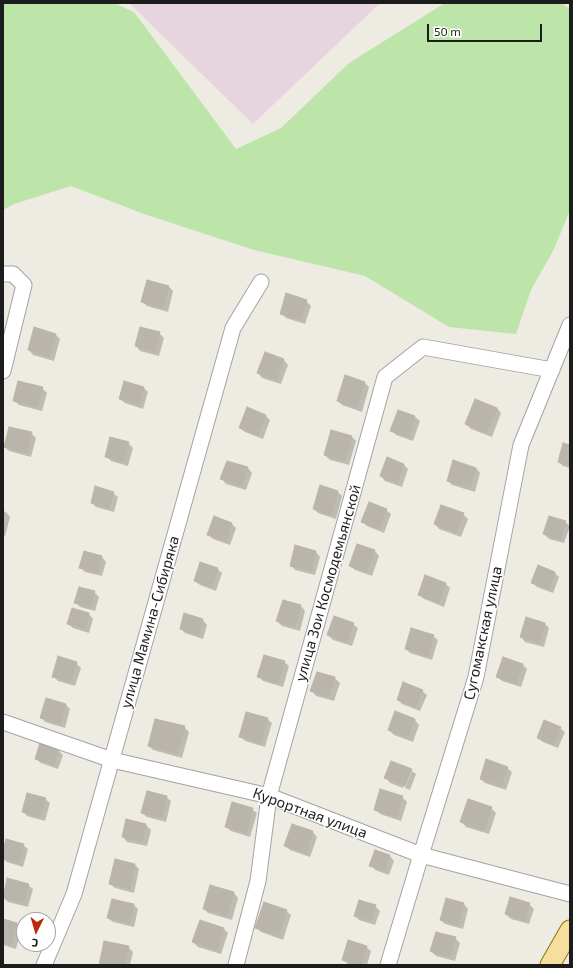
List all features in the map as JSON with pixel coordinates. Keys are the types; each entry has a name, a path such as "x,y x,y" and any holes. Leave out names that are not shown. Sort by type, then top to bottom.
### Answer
{"main road":[{"path":"550,965 570,930"}],"street":[{"path":"3,274 13,274 24,285 3,370"},
{"name":"улица Мамина-Сибиряка","path":"44,965 74,894 233,328 261,282"},
{"name":"Сугомакская улица","path":"388,965 476,677 521,445 570,325"},
{"name":"улица Зои Космодемьянской","path":"236,965 258,880 268,796 385,377 423,347 552,370"},
{"name":"Курортная улица","path":"3,722 112,760 268,796 421,854 570,894"}],"shaded area":[{"path":"129,3 380,3 253,124"}],"green space":[{"path":"3,3 114,3 134,12 236,149 281,128 349,63 445,3 561,3 570,9 570,210 554,249 531,290 516,334 449,327 365,276 254,250 144,214 71,186 14,204 3,210"}],"building":[{"path":"147,280 169,286 163,308 141,302"},
{"path":"286,293 307,300 300,320 280,314"},
{"path":"34,327 56,334 49,357 28,350"},
{"path":"140,327 160,332 154,352 135,346"},
{"path":"265,352 284,359 276,380 257,373"},
{"path":"345,375 365,382 357,408 337,401"},
{"path":"18,381 43,387 37,407 13,401"},
{"path":"124,381 144,387 139,405 119,399"},
{"path":"475,399 497,408 487,433 465,424"},
{"path":"247,407 266,415 258,435 239,428"},
{"path":"398,410 415,416 408,437 390,431"},
{"path":"9,427 32,432 27,453 4,447"},
{"path":"331,430 352,436 345,461 324,455"},
{"path":"110,437 129,442 123,462 105,457"},
{"path":"563,443 570,445 570,466 558,462"},
{"path":"387,457 404,464 397,483 380,476"},
{"path":"453,460 476,468 470,488 447,481"},
{"path":"227,461 248,467 242,486 220,479"},
{"path":"320,485 338,491 331,515 313,509"},
{"path":"95,486 114,492 109,508 91,503"},
{"path":"369,502 387,509 379,529 361,522"},
{"path":"441,505 464,513 456,533 434,524"},
{"path":"214,516 232,523 226,541 207,535"},
{"path":"549,516 566,521 560,540 543,534"},
{"path":"357,544 375,550 367,572 349,566"},
{"path":"295,545 316,551 311,571 290,566"},
{"path":"84,551 102,556 98,573 79,568"},
{"path":"200,562 218,568 212,587 194,581"},
{"path":"538,565 555,572 549,589 531,583"},
{"path":"425,575 446,583 439,603 418,595"},
{"path":"79,587 95,591 90,607 74,603"},
{"path":"283,600 301,605 295,627 276,621"},
{"path":"72,608 89,613 85,629 67,624"},
{"path":"184,613 203,619 198,635 180,629"},
{"path":"334,616 354,623 347,642 327,635"},
{"path":"526,617 545,623 539,643 520,637"},
{"path":"411,628 434,635 428,656 405,649"},
{"path":"264,655 285,661 278,683 257,677"},
{"path":"58,656 77,662 71,682 52,677"},
{"path":"503,657 523,664 516,684 496,677"},
{"path":"317,672 335,677 329,697 310,691"},
{"path":"403,682 423,690 416,707 397,700"},
{"path":"46,698 66,704 60,724 40,718"},
{"path":"395,711 415,719 408,738 388,730"},
{"path":"246,712 268,718 261,743 239,737"},
{"path":"155,719 185,726 177,754 148,746"},
{"path":"544,720 561,727 554,745 537,738"},
{"path":"40,743 59,749 54,765 35,759"},
{"path":"486,759 508,767 501,786 480,779"},
{"path":"391,761 412,769 405,786 384,778"},
{"path":"380,789 403,796 396,817 374,810"},
{"path":"147,791 167,796 162,818 141,813"},
{"path":"27,793 46,798 40,817 22,812"},
{"path":"468,799 492,807 484,830 460,822"},
{"path":"232,802 253,808 246,833 225,827"},
{"path":"126,819 146,824 142,842 122,837"},
{"path":"292,824 313,831 306,853 284,846"},
{"path":"6,839 24,844 19,863 3,859"},
{"path":"375,850 390,855 385,871 369,866"},
{"path":"115,859 135,864 130,889 109,884"},
{"path":"7,878 29,884 24,903 3,898"},
{"path":"210,885 234,892 227,916 203,909"},
{"path":"510,897 530,903 524,921 505,914"},
{"path":"446,898 464,903 458,925 440,920"},
{"path":"112,899 134,904 130,923 107,918"},
{"path":"359,900 376,905 371,921 354,916"},
{"path":"264,902 287,910 278,936 255,928"},
{"path":"3,919 16,923 11,945 3,942"},
{"path":"200,920 224,928 217,950 192,942"},
{"path":"436,932 456,937 450,957 430,951"},
{"path":"348,940 367,946 361,965 342,960"},
{"path":"104,941 129,946 125,965 99,965"}]}
